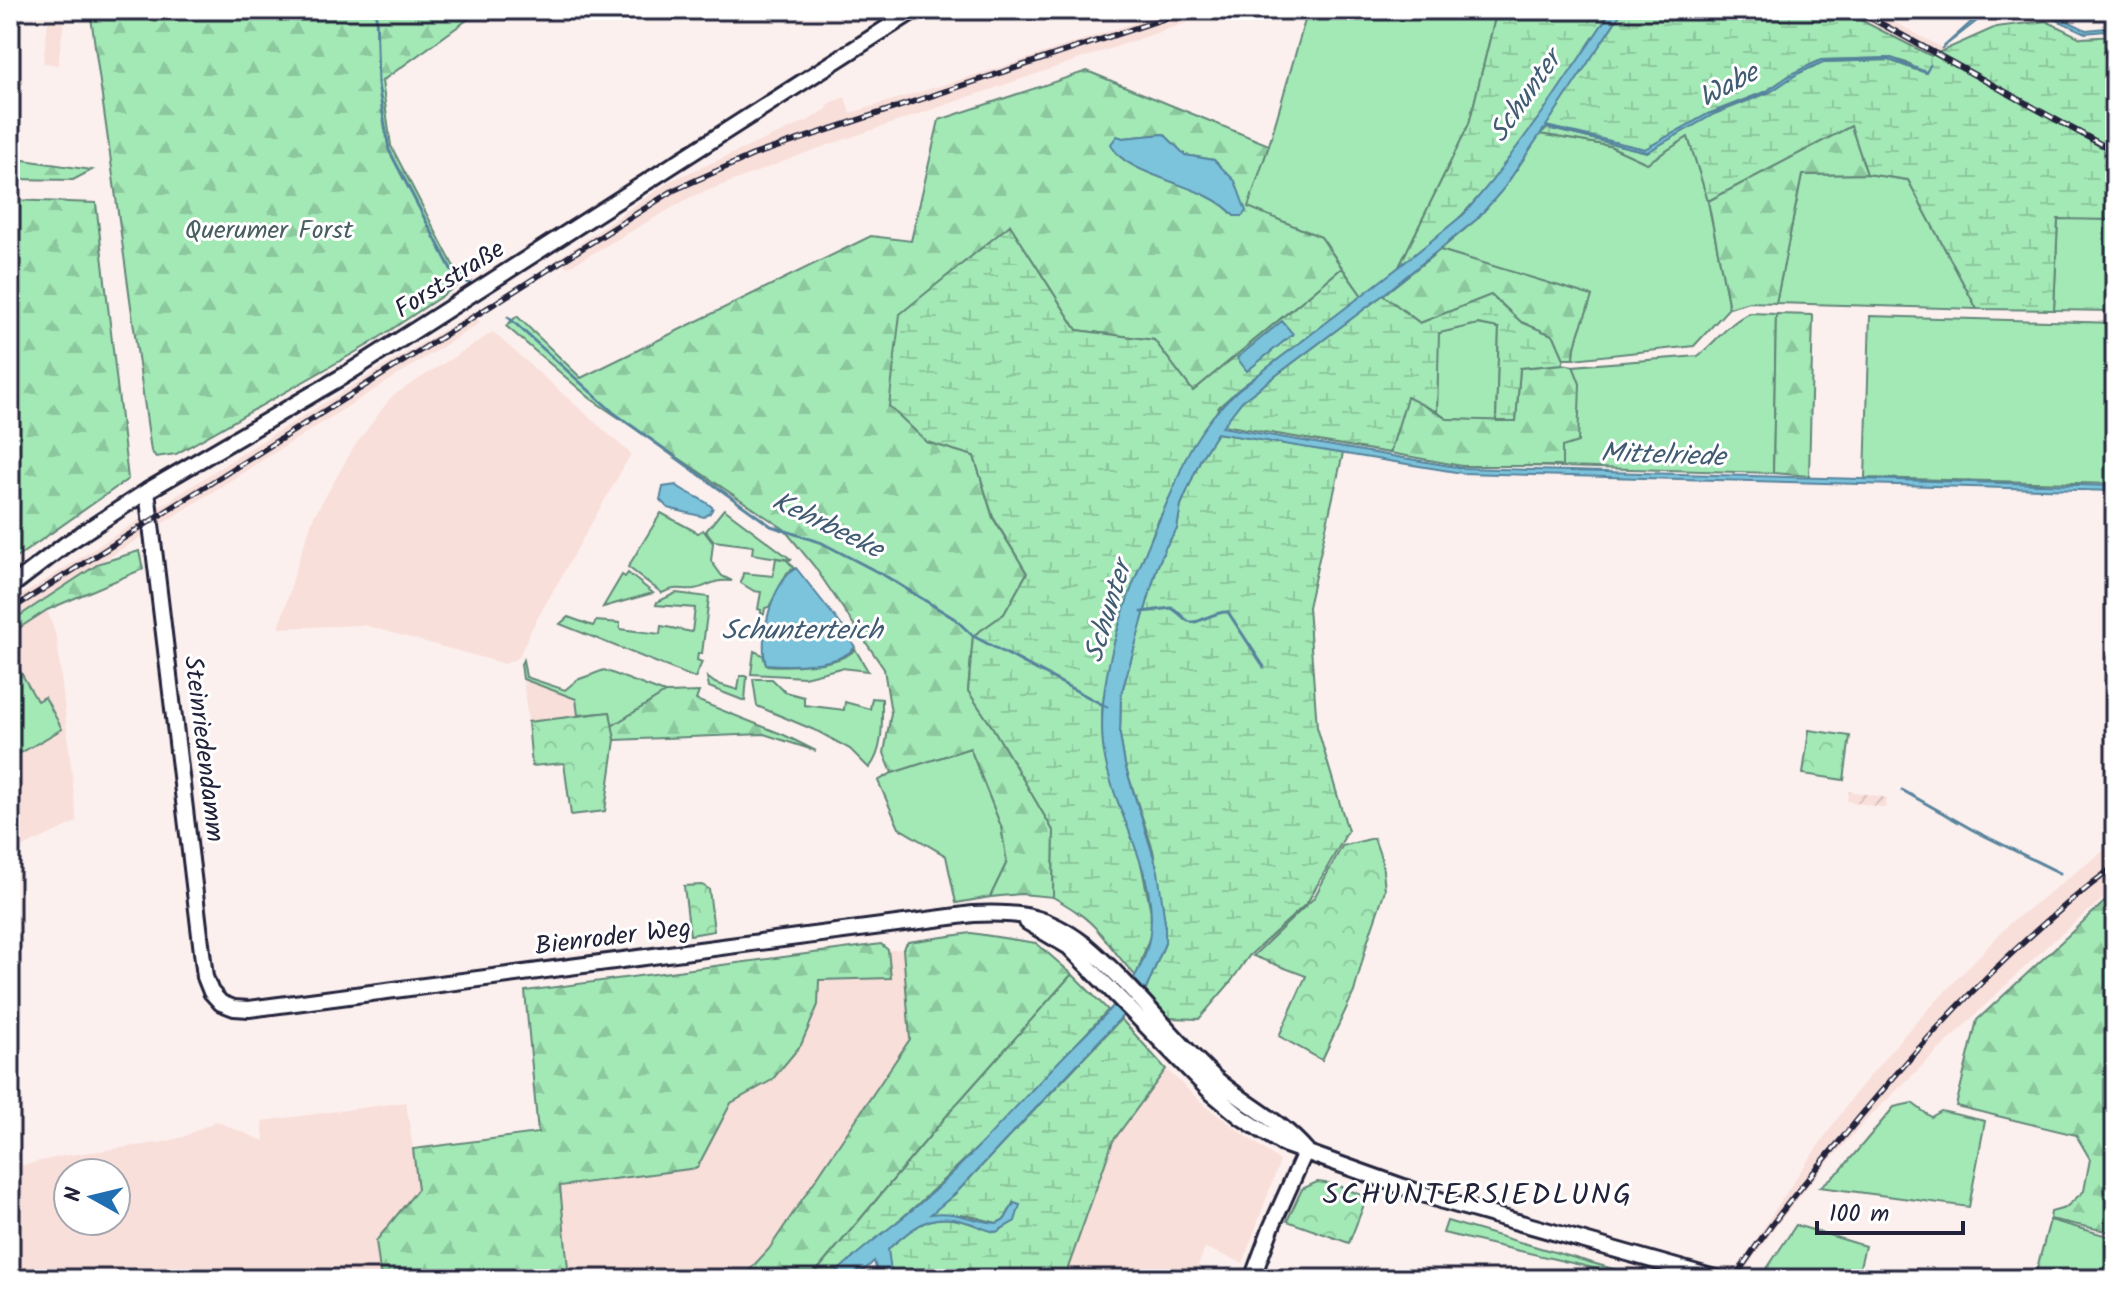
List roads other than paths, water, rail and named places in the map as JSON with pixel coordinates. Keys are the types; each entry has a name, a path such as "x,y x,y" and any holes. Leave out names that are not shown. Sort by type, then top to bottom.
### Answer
{"main road":[{"name":"Forststraße","path":"10,587 66,544 147,491 334,382 915,10"},
{"name":"Steinriedendamm","path":"147,491 197,887 204,969 211,992 225,1005"},
{"name":"Bienroder Weg","path":"225,1005 254,1008 973,914 1008,914 1055,937 1103,972 1153,1024 1184,1067 1241,1117 1283,1144 1443,1201 1719,1279"},
{"path":"1252,1279 1306,1150"}],"water":[{"path":"1612,10 1623,10 1546,126 1645,149 1708,114 1767,91 1793,73 1821,60 1891,58 1926,72 1931,64 1926,73 1889,60 1823,62 1770,92 1714,114 1647,152 1547,128 1543,130 1504,188 1477,219 1383,295 1242,401 1222,427 1462,468 2115,486 2115,491 1462,473 1217,433 1201,458 1181,505 1177,529 1157,568 1121,695 1120,735 1125,765 1158,871 1165,923 1165,943 1145,992 956,1193 931,1214 949,1214 997,1223 1005,1219 1014,1203 1020,1205 1015,1221 996,1232 953,1219 932,1220 915,1228 888,1249 892,1279 879,1279 874,1261 855,1279 830,1279 959,1167 1105,1014 1140,968 1151,928 1150,901 1145,875 1108,771 1102,714 1112,650 1133,585 1197,438 1238,390 1464,214 1545,109"},
{"path":"1998,10 2045,10 2086,30 2115,27 2115,30 2085,33 2044,14 2015,11 1982,17 1941,49 1979,15"},
{"path":"1164,134 1185,155 1214,160 1235,181 1246,211 1242,216 1234,216 1206,196 1132,165 1119,156 1111,144 1117,136"},
{"path":"1282,321 1293,334 1247,371 1237,358"},
{"path":"676,485 709,504 713,508 710,513 704,517 668,508 660,500 663,487"},
{"name":"Schunterteich","path":"796,568 855,647 827,661 801,665 766,664 764,640 769,612 780,586"}],"waterway":[{"name":"Kehrbeeke","path":"376,10 378,84 389,150 451,269 470,284"},
{"name":"Kehrbeeke","path":"508,317 614,413 771,526 822,543 887,577 955,619 973,636 1107,707"},
{"path":"1142,612 1171,608 1192,622 1228,612 1264,667"},
{"path":"1902,790 2060,873"}],"railway":[{"path":"10,610 674,190 753,155 1190,10"},
{"path":"1856,10 2115,152"},
{"path":"1734,1279 1801,1187 1939,1027 2006,959 2115,866"}],"district":[{"name":"SCHUNTERSIEDLUNG","path":"1478,1196"}],"water label":[{"name":"Wabe","path":"1729,86"},
{"name":"Schunter","path":"1526,97"},
{"name":"Mittelriede","path":"1663,456"},
{"name":"Schunter","path":"1109,612"}],"park label":[{"name":"Querumer Forst","path":"269,231"}]}
